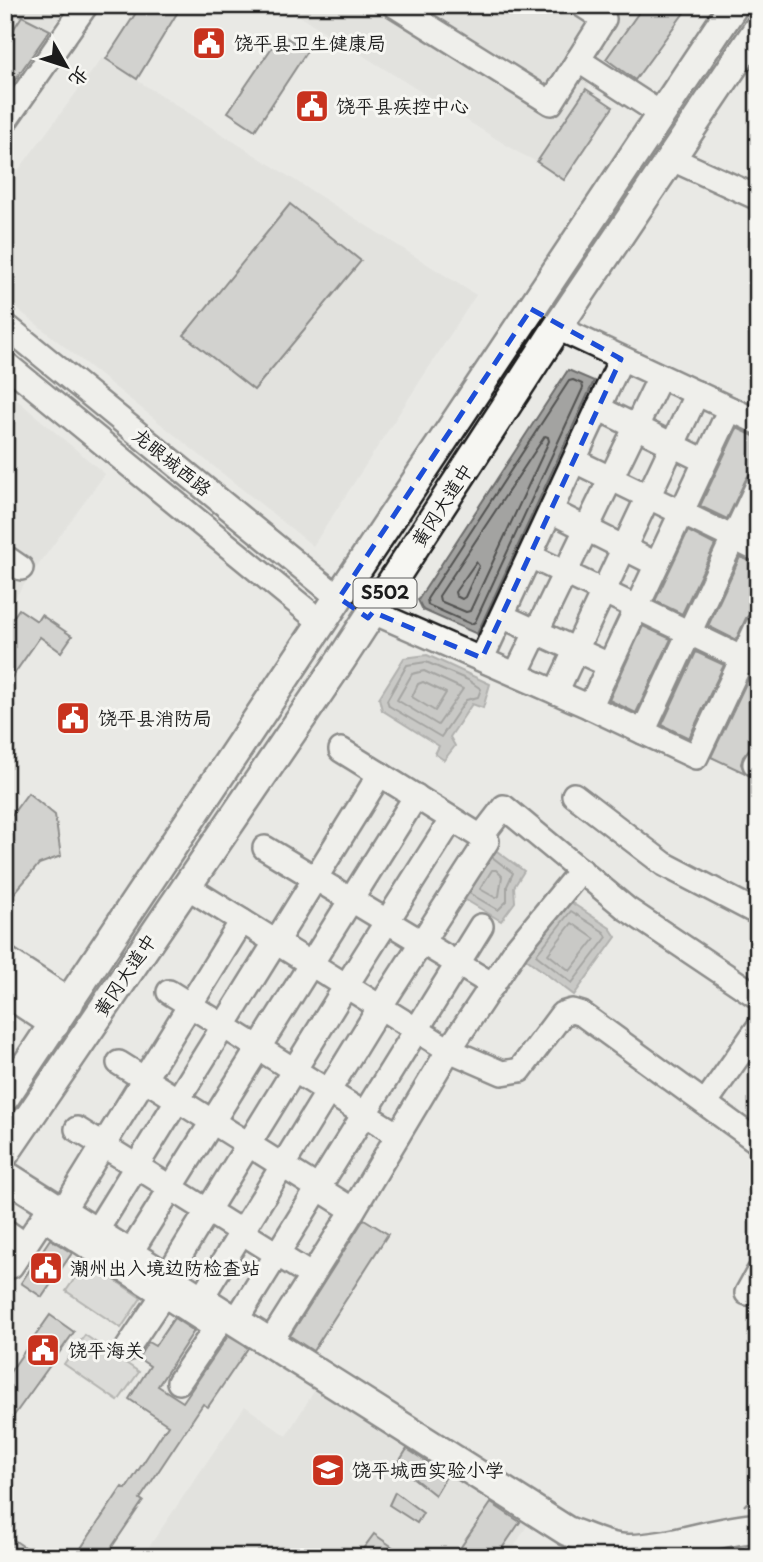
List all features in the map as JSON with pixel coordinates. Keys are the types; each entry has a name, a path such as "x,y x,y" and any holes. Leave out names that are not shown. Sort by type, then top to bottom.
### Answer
{"main road":[{"name":"黄冈大道中","path":"5,1097 661,114 725,9"},
{"name":"黄冈大道中","path":"5,1153 371,615 670,158 758,29"},
{"path":"531,309 558,328"},
{"path":"339,598 371,615"},
{"path":"182,832 210,851"},
{"path":"5,961 62,1014"},
{"path":"5,991 62,1014"},
{"path":"5,1175 129,1255 165,1287 200,1300 567,1531 604,1545 628,1549 667,1545 758,1528"}],"street":[{"path":"5,121 86,5"},
{"path":"394,5 551,103 604,19 582,5"},
{"path":"579,60 661,114"},
{"path":"670,158 758,198"},
{"name":"龙眼城西路","path":"5,325 339,598"},
{"path":"558,328 758,422"},
{"path":"482,658 621,359"},
{"name":"龙眼城西路","path":"5,363 322,623"},
{"path":"516,674 660,377"},
{"path":"556,692 697,393"},
{"path":"598,408 705,461"},
{"path":"590,706 730,409"},
{"path":"575,461 758,550"},
{"path":"643,732 758,485"},
{"path":"551,511 656,564"},
{"path":"530,556 750,662"},
{"path":"371,615 482,658 696,757 750,662 758,625"},
{"path":"502,616 609,665"},
{"path":"200,1300 380,1007 487,841 341,750"},
{"path":"95,1233 380,774"},
{"path":"574,795 664,864 758,913"},
{"path":"129,1255 416,796"},
{"path":"481,837 504,807 627,909 758,996"},
{"path":"127,1349 248,1144 452,819"},
{"path":"265,848 493,985"},
{"path":"269,1344 449,1050 517,948 581,870"},
{"path":"186,886 449,1050 502,1073 520,1070 562,1014 572,1011 582,1014 758,1142"},
{"path":"62,1212 242,921"},
{"path":"235,1322 481,926"},
{"path":"169,992 398,1135"},
{"path":"706,1102 758,1028"},
{"path":"119,1063 353,1210"},
{"path":"77,1129 312,1276"},
{"path":"11,1266 43,1218 165,1287 215,1328 179,1382"},
{"path":"5,1231 25,1245"}],"highlighted area":[{"path":"531,309 621,359 482,658 373,612 368,618 339,598"}],"shaded area":[{"path":"5,5 67,5 5,94"},
{"path":"282,5 644,5 537,162"},
{"path":"102,58 476,295 313,546 5,299 5,188"},
{"path":"5,390 105,474 5,611"},
{"path":"87,1261 141,1298 121,1328 66,1291"},
{"path":"85,1335 139,1372 118,1401 64,1364"},
{"name":"饶平城西实验小学","path":"318,1385 508,1503 528,1524 508,1557 142,1557 245,1406 286,1436"}],"water":[{"path":"568,370 594,381 477,634 423,610 418,600"},
{"path":"427,655 490,684 483,708 472,704 450,737 455,746 444,760 435,754 439,746 382,710 379,698 404,658"},
{"path":"490,846 524,871 514,887 515,902 501,921 456,894"},
{"path":"569,901 610,928 616,937 574,995 524,957"}],"building":[{"path":"141,5 182,5 137,79 106,59"},
{"path":"644,5 679,5 686,10 635,80 606,59"},
{"path":"22,16 50,30 5,94 5,24 13,30"},
{"path":"281,34 307,51 255,130 228,112"},
{"path":"586,89 613,107 564,180 537,162"},
{"path":"290,204 361,261 254,390 184,335"},
{"path":"737,428 758,438 758,471 751,473 746,479 727,519 700,506"},
{"path":"688,531 715,545 682,614 655,601"},
{"path":"740,557 758,564 758,611 746,618 736,640 708,626"},
{"path":"19,609 37,621 41,615 72,636 61,652 40,637 5,687 5,629"},
{"path":"643,626 671,639 636,713 609,700"},
{"path":"696,652 724,665 689,738 662,725"},
{"path":"749,677 758,680 758,745 751,747 743,757 741,764 745,773 711,757"},
{"path":"28,793 55,815 61,856 39,864 5,904 5,824"},
{"path":"364,1219 388,1234 313,1351 290,1336"},
{"path":"50,1239 72,1253 42,1297 21,1283"},
{"path":"50,1315 74,1332 5,1428 5,1379"},
{"path":"174,1318 194,1331 158,1386 183,1402 228,1336 248,1348 208,1407 203,1404 105,1557 75,1557 122,1487 126,1489 168,1425 129,1399 150,1366 138,1358 148,1342 155,1346"},
{"path":"407,1449 447,1475 435,1495 397,1465"},
{"path":"395,1492 423,1513 417,1523 389,1505"},
{"path":"491,1503 520,1522 496,1557 454,1557"},
{"path":"5,1534 39,1557 5,1557"},
{"path":"374,1534 407,1557 357,1557"}],"place":[{"name":"饶平县卫生健康局","path":"209,43"},
{"name":"饶平县疾控中心","path":"312,106"},
{"name":"饶平县消防局","path":"73,718"},
{"name":"潮州出入境边防检查站","path":"46,1268"},
{"name":"饶平海关","path":"43,1350"},
{"name":"饶平城西实验小学","path":"328,1470"}]}
